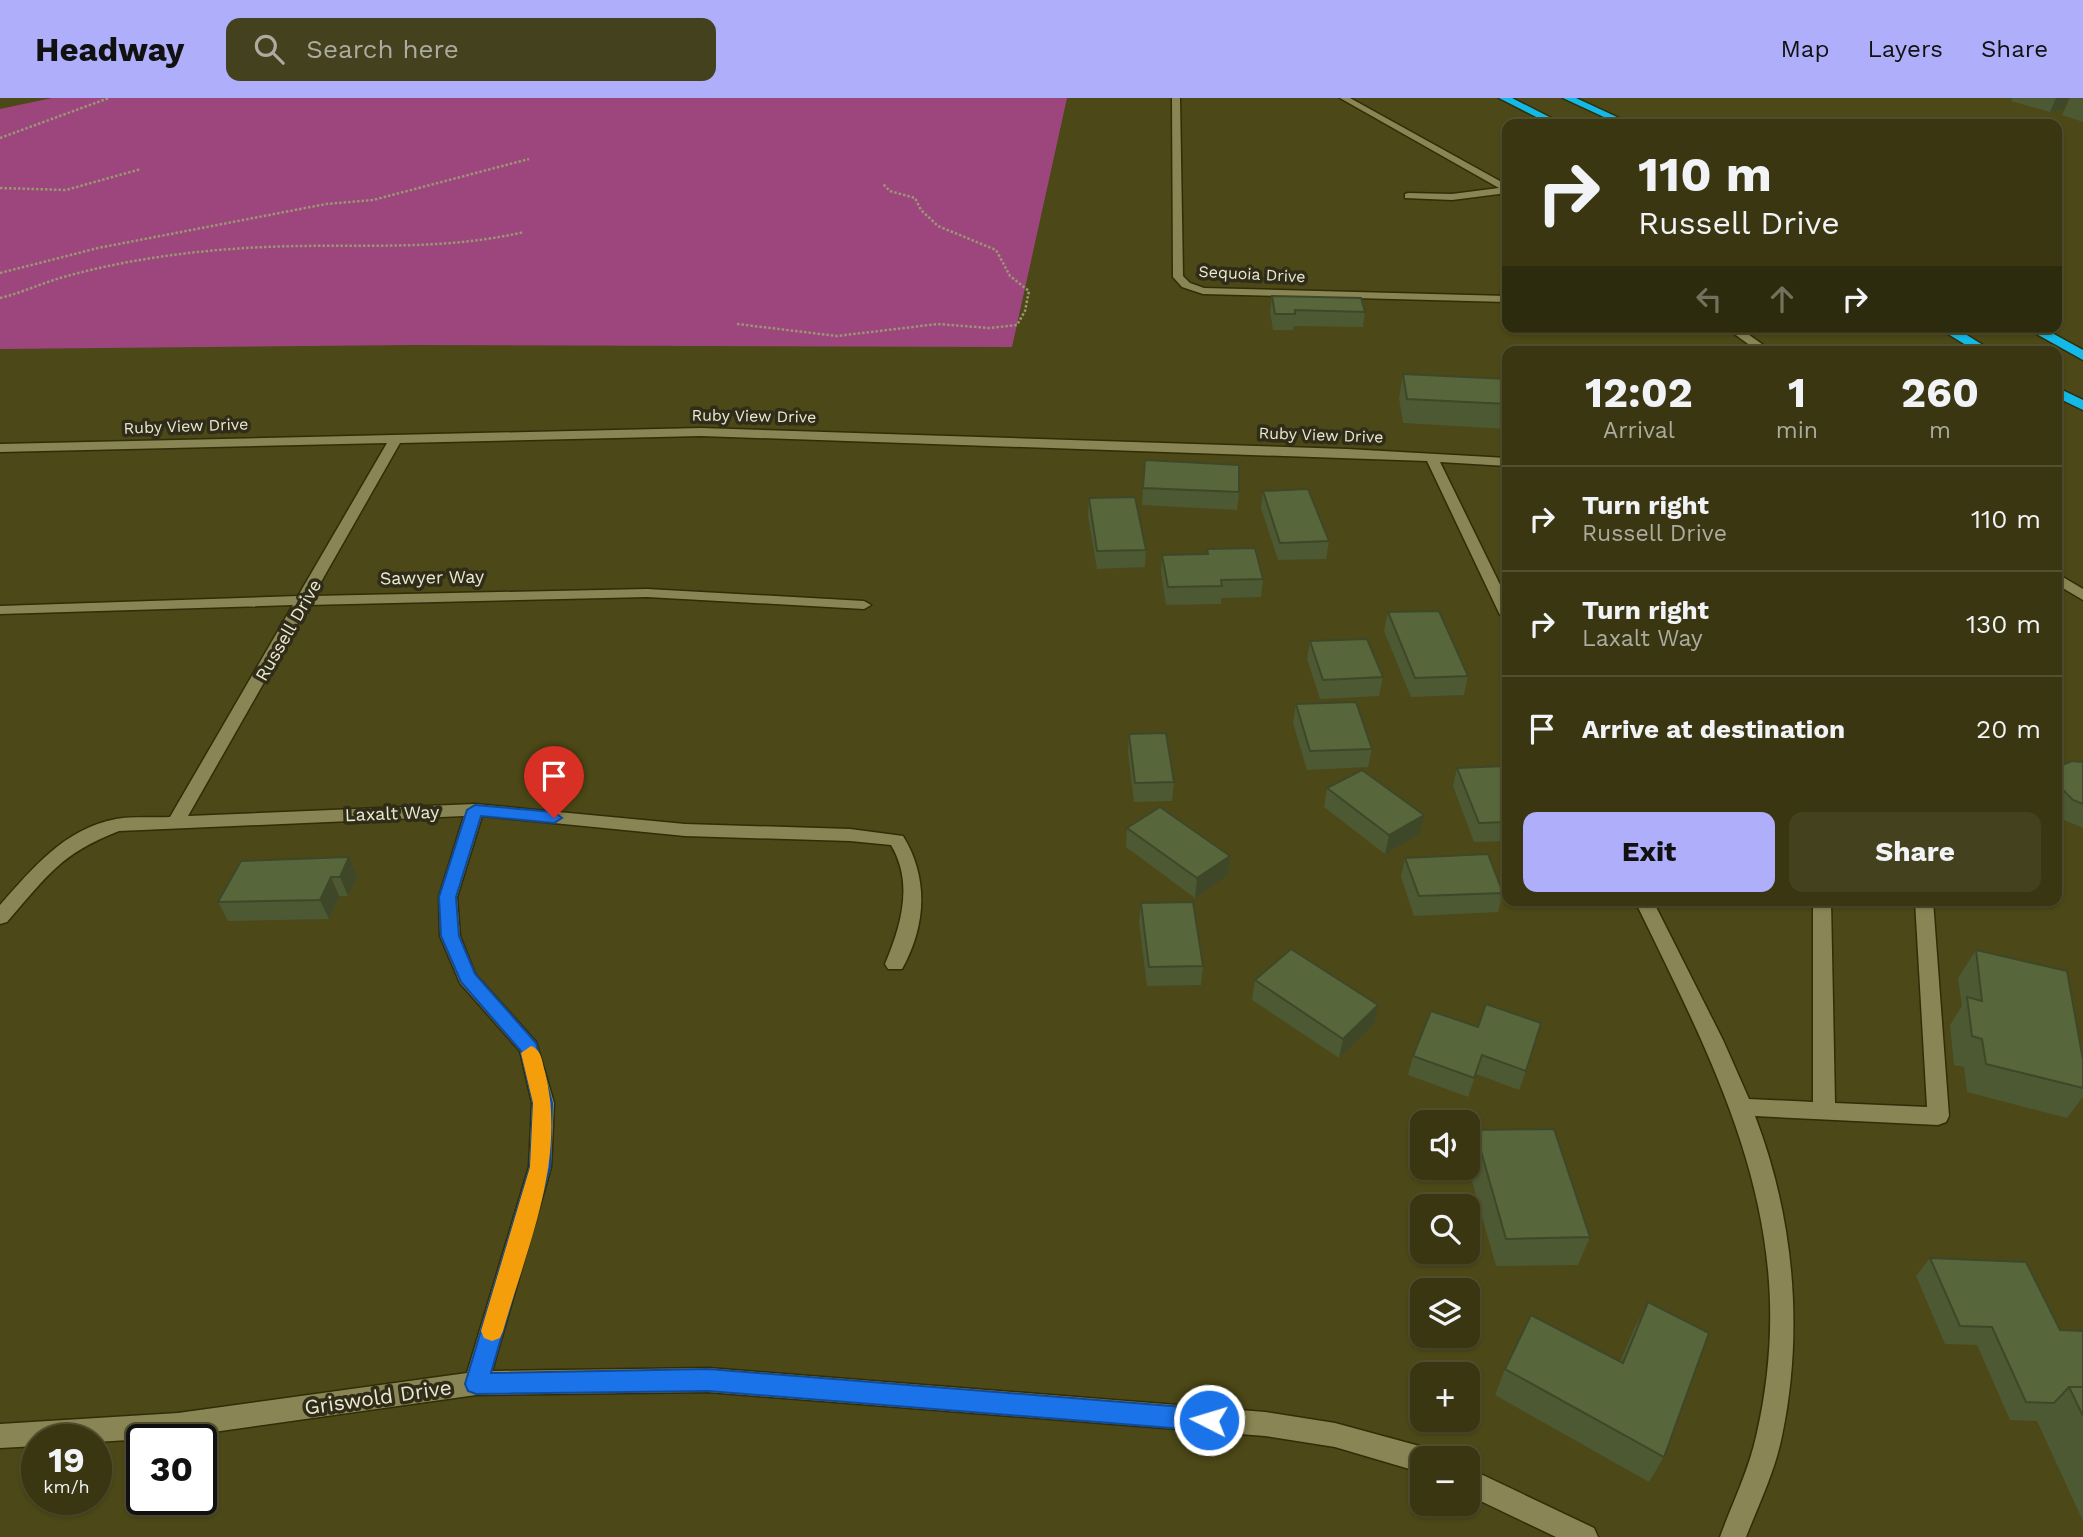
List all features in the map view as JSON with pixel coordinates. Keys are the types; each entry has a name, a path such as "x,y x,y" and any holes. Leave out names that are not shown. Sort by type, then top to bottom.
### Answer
{"highway":[{"path":"1504,98 1548,119"},
{"path":"1568,98 1617,119"},
{"path":"1581,98 1620,119"},
{"path":"1954,333 1977,346"},
{"path":"2042,333 2083,356"},
{"path":"2062,394 2083,406"}],"street":[{"name":"Sequoia Drive","path":"1176,98 1178,277 1185,285 1203,290 1502,299"},
{"path":"1344,98 1502,186"},
{"path":"1408,196 1452,197 1502,190"},
{"path":"1739,333 1758,346"},
{"name":"Ruby View Drive","path":"0,448 397,438 800,433 1502,462"},
{"name":"Russell Drive","path":"176,822 397,438"},
{"path":"1431,457 1502,601"},
{"path":"2062,581 2083,596"},
{"name":"Sawyer Way","path":"0,610 647,593 864,605"},
{"path":"475,810 448,897 450,936 467,978 529,1048 543,1103 540,1167 476,1384"},
{"name":"Laxalt Way","path":"0,917 52,858 82,838 117,825 475,810 685,830 850,835 897,841 909,856 914,903 906,940 895,964"},
{"path":"1646,906 1741,1107 1755,1146 1772,1219 1781,1296 1780,1370 1769,1439 1733,1537"},
{"path":"1822,906 1824,1111"},
{"path":"1741,1107 1938,1116 1924,906"},
{"name":"Griswold Drive","path":"0,1436 178,1425 476,1384 708,1380 1251,1423 1335,1435 1410,1456"},
{"path":"1480,1487 1585,1537"}],"path":[{"path":"0,138 23,127 109,98"},
{"path":"0,273 86,250 326,204 373,200 529,159"},
{"path":"0,188 66,190 141,169"},
{"path":"737,324 837,336 938,324 989,328 1017,325 1025,311 1029,291 1010,276 996,250 935,225 920,211 915,198 887,189 883,184"},
{"path":"0,298 87,272 226,250 322,246 453,246 524,232"}],"shaded area":[{"path":"52,98 1067,98 1012,347 411,345 0,349 0,109"}],"building":[{"path":"1272,296 1361,298 1365,312 1295,310 1295,314 1275,314"},
{"path":"1403,374 1502,379 1502,404 1407,399"},
{"path":"1145,460 1239,465 1239,492 1143,488"},
{"path":"1308,489 1329,541 1280,543 1263,491"},
{"path":"1135,497 1146,550 1097,551 1089,498"},
{"path":"1255,548 1263,579 1221,580 1222,586 1168,587 1162,555 1208,554 1207,549"},
{"path":"1439,611 1468,676 1415,678 1388,612"},
{"path":"1367,639 1383,677 1323,680 1310,641"},
{"path":"1356,702 1372,749 1310,751 1296,704"},
{"path":"1166,733 1174,782 1135,783 1129,734"},
{"path":"2072,761 2083,762 2083,804 2073,800 2062,789 2062,765"},
{"path":"1502,766 1502,822 1479,823 1457,768"},
{"path":"1362,770 1424,815 1389,835 1327,788"},
{"path":"1160,807 1230,856 1197,878 1127,828"},
{"path":"1488,854 1502,893 1419,896 1405,858"},
{"path":"349,857 340,877 331,877 320,900 218,902 241,861"},
{"path":"1193,902 1203,966 1149,967 1141,903"},
{"path":"1291,949 1378,1005 1343,1039 1255,980"},
{"path":"1976,950 2067,971 2083,1060 2083,1088 1986,1064 1982,1039 1972,1036 1967,997 1982,1001"},
{"path":"1486,1004 1541,1023 1526,1071 1482,1055 1474,1078 1413,1056 1431,1011 1478,1027"},
{"path":"1554,1129 1590,1237 1506,1239 1480,1148 1480,1130"},
{"path":"1930,1258 2026,1262 2060,1330 2083,1331 2083,1387 2069,1387 2054,1403 2026,1402 1992,1327 1960,1326"},
{"path":"1648,1302 1709,1333 1664,1457 1505,1369 1531,1315 1623,1363"},
{"path":"2069,1387 2083,1387 2083,1416"}],"slow traffic":[{"path":"492,1331 540,1167 543,1103 531,1053"}],"route":[{"path":"554,818 475,810 448,897 450,936 467,978 529,1048 543,1103 540,1167 476,1384 708,1380 1209,1420"}]}
